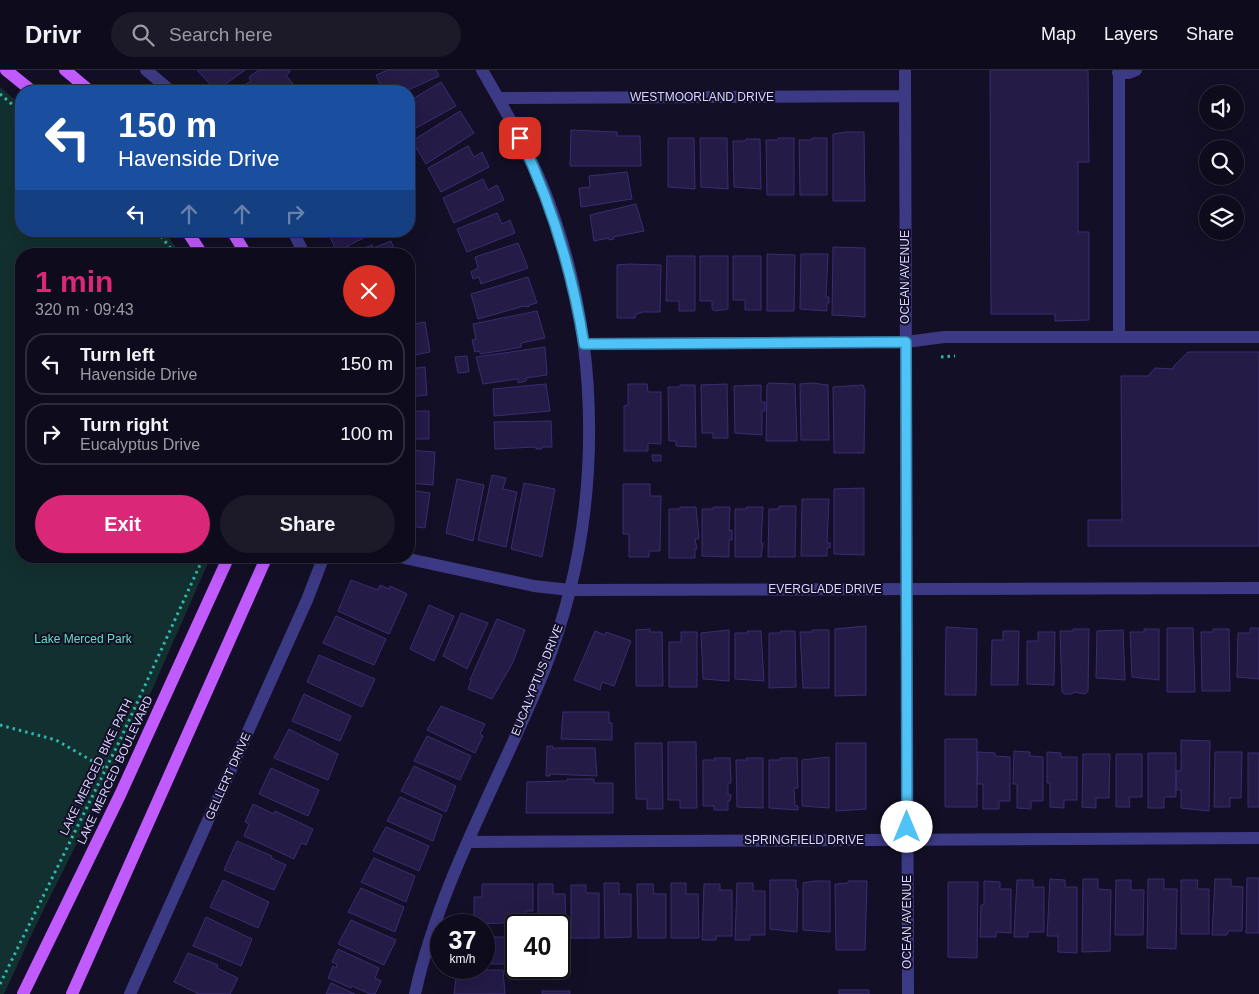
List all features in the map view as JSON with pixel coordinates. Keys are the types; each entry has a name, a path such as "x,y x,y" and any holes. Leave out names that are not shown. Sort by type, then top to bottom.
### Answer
{"main road":[{"path":"6,70 25,85"},
{"path":"65,70 83,85"},
{"path":"191,237 198,248"},
{"path":"236,237 242,248"},
{"name":"LAKE MERCED BOULEVARD","path":"23,994 120,794 226,563"},
{"path":"72,994 264,563"}],"street":[{"path":"146,70 164,85"},
{"name":"EUCALYPTUS DRIVE","path":"415,994 439,913 468,842 544,670 570,590 581,534 587,468 588,404 584,344 573,285 553,214 531,160 499,98 482,70"},
{"name":"OCEAN AVENUE","path":"905,70 908,994"},
{"path":"1119,337 1118,72 1129,73 1136,70"},
{"name":"WESTMOORLAND DRIVE","path":"499,98 905,96"},
{"path":"584,344 906,342 944,337 1259,337"},
{"name":"EVERGLADE DRIVE","path":"415,560 534,586 570,590 1259,588"},
{"name":"GELLERT DRIVE","path":"130,994 307,600 321,563"},
{"name":"SPRINGFIELD DRIVE","path":"468,842 1259,838"}],"path":[{"path":"0,94 15,107"},
{"path":"162,237 170,248"},
{"name":"LAKE MERCED BIKE PATH","path":"0,984 106,769 201,563"},
{"path":"0,725 56,740 106,769"}],"green space":[{"name":"Lake Merced Park","path":"0,87 15,100 15,237 168,237 177,248 15,248 15,563 208,563 141,715 36,925 4,994 0,994"}],"building":[{"path":"197,70 245,70 224,85 211,85"},
{"path":"259,70 289,70 290,72 286,75 294,85 245,85 251,81 249,77"},
{"path":"388,70 436,70 439,76 415,87 415,85 380,85 376,75"},
{"path":"990,70 1088,70 1089,162 1078,162 1078,232 1089,232 1089,320 1055,321 1055,314 991,314"},
{"path":"441,82 456,106 415,129 415,97"},
{"path":"460,111 474,133 426,164 415,146 415,139"},
{"path":"571,130 617,132 617,136 640,136 641,166 570,166"},
{"path":"864,132 865,201 833,201 833,134"},
{"path":"668,138 694,138 695,189 668,187"},
{"path":"700,138 727,138 728,189 701,187"},
{"path":"778,138 794,138 794,195 767,195 766,140 778,140"},
{"path":"812,138 827,138 827,195 800,195 799,140 812,140"},
{"path":"746,139 760,139 761,189 734,187 733,141 745,141"},
{"path":"468,146 474,157 482,152 489,167 441,192 428,168"},
{"path":"627,172 632,199 581,207 579,188 590,187 589,176"},
{"path":"483,179 488,190 497,185 504,200 454,223 443,198"},
{"path":"636,204 644,231 613,237 614,239 609,240 609,238 594,241 590,215"},
{"path":"497,213 502,224 510,220 515,233 467,252 457,229"},
{"path":"330,237 365,237 344,248 335,248"},
{"path":"391,241 394,248 373,248"},
{"path":"518,243 528,268 481,284 479,277 473,279 471,272 478,268 475,257"},
{"path":"833,247 865,248 865,317 832,315"},
{"path":"767,254 795,255 794,311 767,311"},
{"path":"801,254 828,254 826,297 829,297 829,303 827,303 827,311 800,309"},
{"path":"667,256 695,256 695,311 679,311 679,301 666,301"},
{"path":"700,256 728,256 728,309 715,311 712,309 712,301 700,301"},
{"path":"733,256 761,256 761,310 745,310 745,300 733,300"},
{"path":"617,265 661,265 660,312 643,312 636,314 635,318 617,318"},
{"path":"528,277 537,303 529,305 529,307 524,306 478,319 471,294"},
{"path":"537,311 545,338 521,343 521,347 506,350 480,354 480,351 475,352 472,340 476,339 473,324"},
{"path":"425,322 430,352 415,355 415,324"},
{"path":"545,347 547,375 526,378 526,381 518,383 518,379 483,384 476,357"},
{"path":"1188,352 1259,352 1259,546 1088,546 1088,520 1122,520 1121,376 1148,376 1155,368 1174,369 1173,367"},
{"path":"467,356 469,372 458,373 455,357"},
{"path":"425,367 427,395 415,396 415,368"},
{"path":"769,383 795,384 797,441 766,441 767,385"},
{"path":"546,384 550,411 494,416 493,389"},
{"path":"628,384 647,384 648,392 661,392 661,444 648,443 648,451 624,451 624,406 628,405"},
{"path":"727,384 728,438 713,438 713,433 702,433 701,385"},
{"path":"800,384 828,385 829,440 801,440"},
{"path":"680,385 695,385 696,447 676,446 676,441 669,441 668,387 680,387"},
{"path":"761,385 761,402 765,402 765,411 762,411 762,435 735,433 734,386"},
{"path":"863,385 865,390 864,453 834,453 833,387"},
{"path":"415,411 429,411 429,439 415,439"},
{"path":"551,421 552,447 542,447 542,449 536,449 536,447 495,449 494,422"},
{"path":"415,450 435,452 433,485 415,484"},
{"path":"652,455 661,455 661,461 653,461"},
{"path":"492,475 506,478 503,489 517,492 506,547 478,540"},
{"path":"457,479 484,485 473,541 446,533"},
{"path":"524,483 555,489 542,557 511,549"},
{"path":"623,484 650,484 650,496 661,496 660,551 649,551 649,557 629,557 629,534 623,534"},
{"path":"864,488 864,555 834,554 834,489"},
{"path":"415,491 430,493 425,528 415,527"},
{"path":"802,499 829,499 827,542 830,543 830,548 827,548 827,556 801,556"},
{"path":"779,506 796,506 795,557 768,557 769,509 779,509"},
{"path":"680,507 696,507 699,539 695,539 697,549 695,549 695,558 669,558 669,509 680,509"},
{"path":"713,507 730,507 729,531 732,530 732,540 729,540 729,557 702,556 702,509 713,509"},
{"path":"746,507 763,507 761,557 735,557 735,509 747,509"},
{"path":"351,580 378,590 380,585 389,589 390,586 407,594 389,634 338,611"},
{"path":"429,605 454,616 434,661 410,649"},
{"path":"461,613 488,623 467,669 443,656"},
{"path":"336,616 386,639 374,665 323,643"},
{"path":"497,619 525,630 513,662 492,699 468,689 470,680"},
{"path":"866,626 866,695 835,696 835,629"},
{"path":"946,627 977,629 976,695 945,695"},
{"path":"1167,628 1193,628 1195,692 1167,692"},
{"path":"1250,628 1259,628 1259,679 1237,677 1238,633 1250,633"},
{"path":"650,629 650,632 662,632 663,686 636,686 636,630"},
{"path":"1073,629 1089,629 1088,691 1085,694 1074,692 1072,694 1065,694 1062,692 1060,631 1073,631"},
{"path":"1144,629 1159,629 1159,680 1132,677 1130,632 1144,632"},
{"path":"1213,629 1229,629 1230,691 1202,691 1201,632 1213,632"},
{"path":"729,630 729,681 703,679 701,633"},
{"path":"812,630 829,630 829,688 803,688 800,632 812,632"},
{"path":"1123,630 1125,680 1096,678 1097,631"},
{"path":"595,631 605,635 606,632 631,641 614,686 602,682 600,690 574,680"},
{"path":"747,631 761,631 764,681 735,679 735,633 748,633"},
{"path":"781,631 795,631 796,687 769,688 769,633 780,633"},
{"path":"1003,631 1019,631 1018,685 991,685 992,640 1003,640"},
{"path":"681,632 697,632 697,687 669,687 669,642 681,642"},
{"path":"1038,632 1055,632 1054,685 1027,684 1027,641 1038,641"},
{"path":"319,655 375,679 362,707 307,682"},
{"path":"304,694 351,716 340,741 292,721"},
{"path":"441,706 485,724 480,734 483,736 475,753 427,730"},
{"path":"563,712 609,712 609,723 612,723 612,740 561,739"},
{"path":"289,729 338,754 328,780 274,758"},
{"path":"427,736 471,756 460,780 414,761"},
{"path":"945,739 977,739 977,807 945,807"},
{"path":"1181,740 1210,741 1209,811 1181,808 1181,790 1176,790 1176,771 1181,771"},
{"path":"668,742 696,742 697,808 680,808 680,800 668,800"},
{"path":"635,743 662,743 663,809 647,809 647,799 636,799"},
{"path":"836,743 866,743 866,809 836,811"},
{"path":"547,746 553,746 552,748 595,748 597,776 550,774 550,776 546,776"},
{"path":"1014,751 1030,752 1030,756 1043,757 1043,801 1031,801 1031,809 1017,808 1017,784 1013,784"},
{"path":"978,752 995,753 995,756 1010,757 1010,801 999,801 999,809 983,809 983,784 977,784"},
{"path":"1047,752 1061,753 1061,757 1077,757 1077,800 1064,800 1064,808 1050,807 1050,783 1047,783"},
{"path":"1215,752 1242,752 1241,798 1230,798 1230,807 1214,807"},
{"path":"1148,753 1176,753 1176,797 1164,797 1164,808 1148,808"},
{"path":"1248,753 1259,753 1259,807 1248,807"},
{"path":"1083,754 1110,754 1109,798 1096,798 1096,808 1082,807"},
{"path":"1116,754 1142,754 1142,797 1129,797 1130,807 1116,807"},
{"path":"829,757 829,808 802,806 802,760"},
{"path":"714,758 730,758 731,783 728,783 728,794 731,795 730,801 728,801 728,810 714,810 714,806 703,806 703,760 715,760"},
{"path":"746,758 763,758 763,808 737,807 736,760 747,760"},
{"path":"780,758 797,758 798,788 794,788 795,806 798,806 798,810 769,808 769,760 780,760"},
{"path":"414,766 456,786 446,812 401,791"},
{"path":"271,768 319,790 308,816 259,794"},
{"path":"567,779 594,779 594,783 613,783 613,813 526,813 527,782 567,781"},
{"path":"400,797 442,815 433,841 387,821"},
{"path":"253,804 274,814 275,811 313,829 306,845 301,843 294,859 244,836 249,824 245,822"},
{"path":"386,827 429,846 419,871 373,851"},
{"path":"237,841 272,856 271,858 286,865 274,890 224,870"},
{"path":"374,858 415,876 406,902 361,882"},
{"path":"1247,878 1259,878 1259,933 1246,933"},
{"path":"1050,879 1065,880 1065,887 1077,887 1077,953 1058,952 1058,936 1047,936"},
{"path":"1083,879 1098,879 1098,889 1111,890 1110,951 1082,952"},
{"path":"1148,879 1164,879 1164,889 1177,889 1176,949 1147,948"},
{"path":"1215,879 1231,879 1231,886 1243,887 1242,931 1228,931 1227,935 1212,935"},
{"path":"223,880 269,902 258,928 210,907"},
{"path":"770,880 796,880 796,889 798,889 797,932 770,929"},
{"path":"1017,880 1033,880 1033,887 1044,887 1044,932 1028,932 1028,937 1014,937"},
{"path":"1116,880 1131,880 1131,890 1144,890 1143,935 1115,935"},
{"path":"1181,880 1198,880 1197,889 1209,889 1209,934 1181,934"},
{"path":"830,881 830,932 803,930 803,883"},
{"path":"848,881 867,881 865,950 836,950 835,884 848,883"},
{"path":"984,881 1000,882 1000,889 1011,889 1011,933 996,932 996,937 980,937 981,905 984,905"},
{"path":"948,882 978,882 977,958 948,957"},
{"path":"604,883 619,883 619,894 631,894 631,937 605,938"},
{"path":"671,883 686,883 686,894 698,894 699,938 671,938"},
{"path":"737,883 753,883 753,891 765,891 765,935 750,935 750,940 735,940"},
{"path":"482,884 533,884 533,911 526,911 526,914 505,914 505,923 495,923 495,914 474,914 474,897 482,897"},
{"path":"538,884 553,884 553,894 565,894 565,914 538,914"},
{"path":"637,884 653,884 654,894 666,894 666,938 638,938"},
{"path":"704,884 720,884 720,890 732,890 732,936 716,936 716,940 702,940"},
{"path":"571,885 586,885 586,893 599,893 599,938 571,938"},
{"path":"361,888 404,907 395,932 348,912"},
{"path":"206,917 252,939 241,966 193,946"},
{"path":"351,920 396,940 384,965 338,944"},
{"path":"495,937 505,937 505,964 495,964"},
{"path":"338,949 379,968 375,978 381,981 375,994 370,994 352,986 351,988 328,978 333,966 336,968 337,964 332,962"},
{"path":"188,953 218,965 217,968 238,978 230,994 199,994 174,982"},
{"path":"495,970 503,970 505,994 454,994 456,979 495,979"},
{"path":"331,983 355,994 326,994"},
{"path":"839,990 869,990 869,994 839,994"},
{"path":"542,991 570,991 570,994 542,994"}],"route":[{"path":"520,138 545,192 556,222 573,285 584,344 906,342 907,827"}]}
